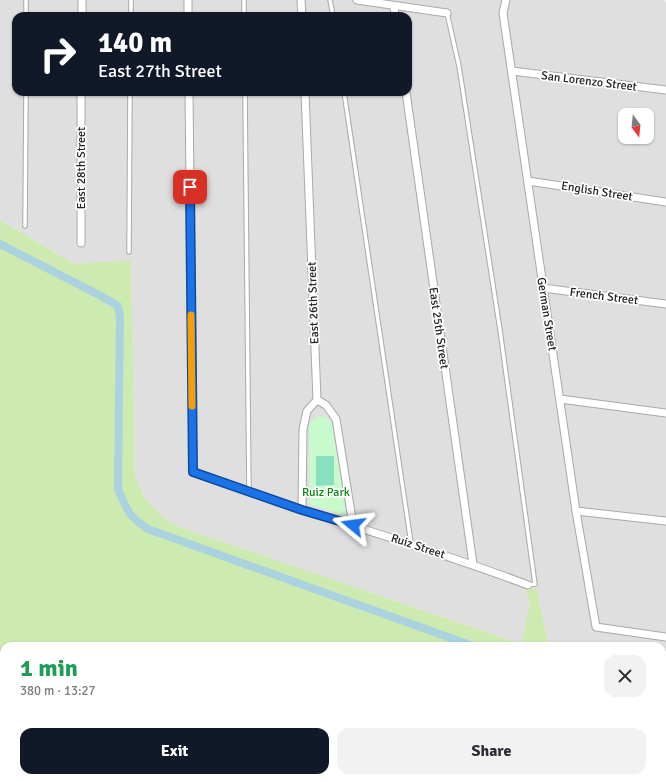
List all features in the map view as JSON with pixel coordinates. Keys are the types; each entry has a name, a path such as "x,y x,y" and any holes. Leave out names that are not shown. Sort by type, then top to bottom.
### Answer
{"street":[{"path":"82,0 82,12"},
{"path":"188,0 188,12"},
{"path":"301,0 302,12"},
{"path":"357,0 381,2 394,6 447,14"},
{"name":"German Street","path":"506,0 503,13 576,510 596,627 666,637"},
{"path":"394,6 395,12"},
{"name":"San Lorenzo Street","path":"512,71 666,90"},
{"name":"East 28th Street","path":"81,243 82,96"},
{"name":"Ruiz Street","path":"189,96 193,472 302,510 473,564 528,585"},
{"name":"East 26th Street","path":"305,96 317,400"},
{"name":"East 25th Street","path":"407,96 473,564"},
{"name":"English Street","path":"528,181 666,202"},
{"name":"French Street","path":"543,288 666,304"},
{"path":"560,399 666,413"},
{"path":"302,510 303,429 307,411 317,400 326,405 336,419 353,525"},
{"path":"576,510 666,521"}],"lane":[{"path":"26,0 26,12"},
{"path":"131,0 131,12"},
{"path":"244,0 244,12"},
{"path":"330,0 332,12"},
{"path":"447,14 459,66 500,330 535,584 528,585"},
{"path":"25,226 26,96"},
{"path":"130,96 130,252"},
{"path":"245,96 249,491"},
{"path":"345,96 411,544"}],"shaded area":[{"path":"0,0 664,0 666,2 666,642 548,642 536,587 525,589 530,603 521,642 515,642 185,529 166,520 144,497 135,477 131,261 74,264 0,220"}],"green space":[{"path":"0,220 74,264 131,260 135,477 144,497 166,520 185,529 515,642 0,642"},
{"name":"Ruiz Park","path":"324,416 332,424 346,515 310,505 309,426 315,419"},
{"path":"316,456 334,456 334,485 316,486"},
{"path":"536,587 548,642 521,642 530,603 525,589"}],"waterway":[{"path":"0,244 118,306 120,316 118,489 126,508 137,521 148,529 462,642"}],"slow traffic":[{"path":"191,315 192,406"}],"route":[{"path":"190,187 193,472 302,510 353,525"}]}
